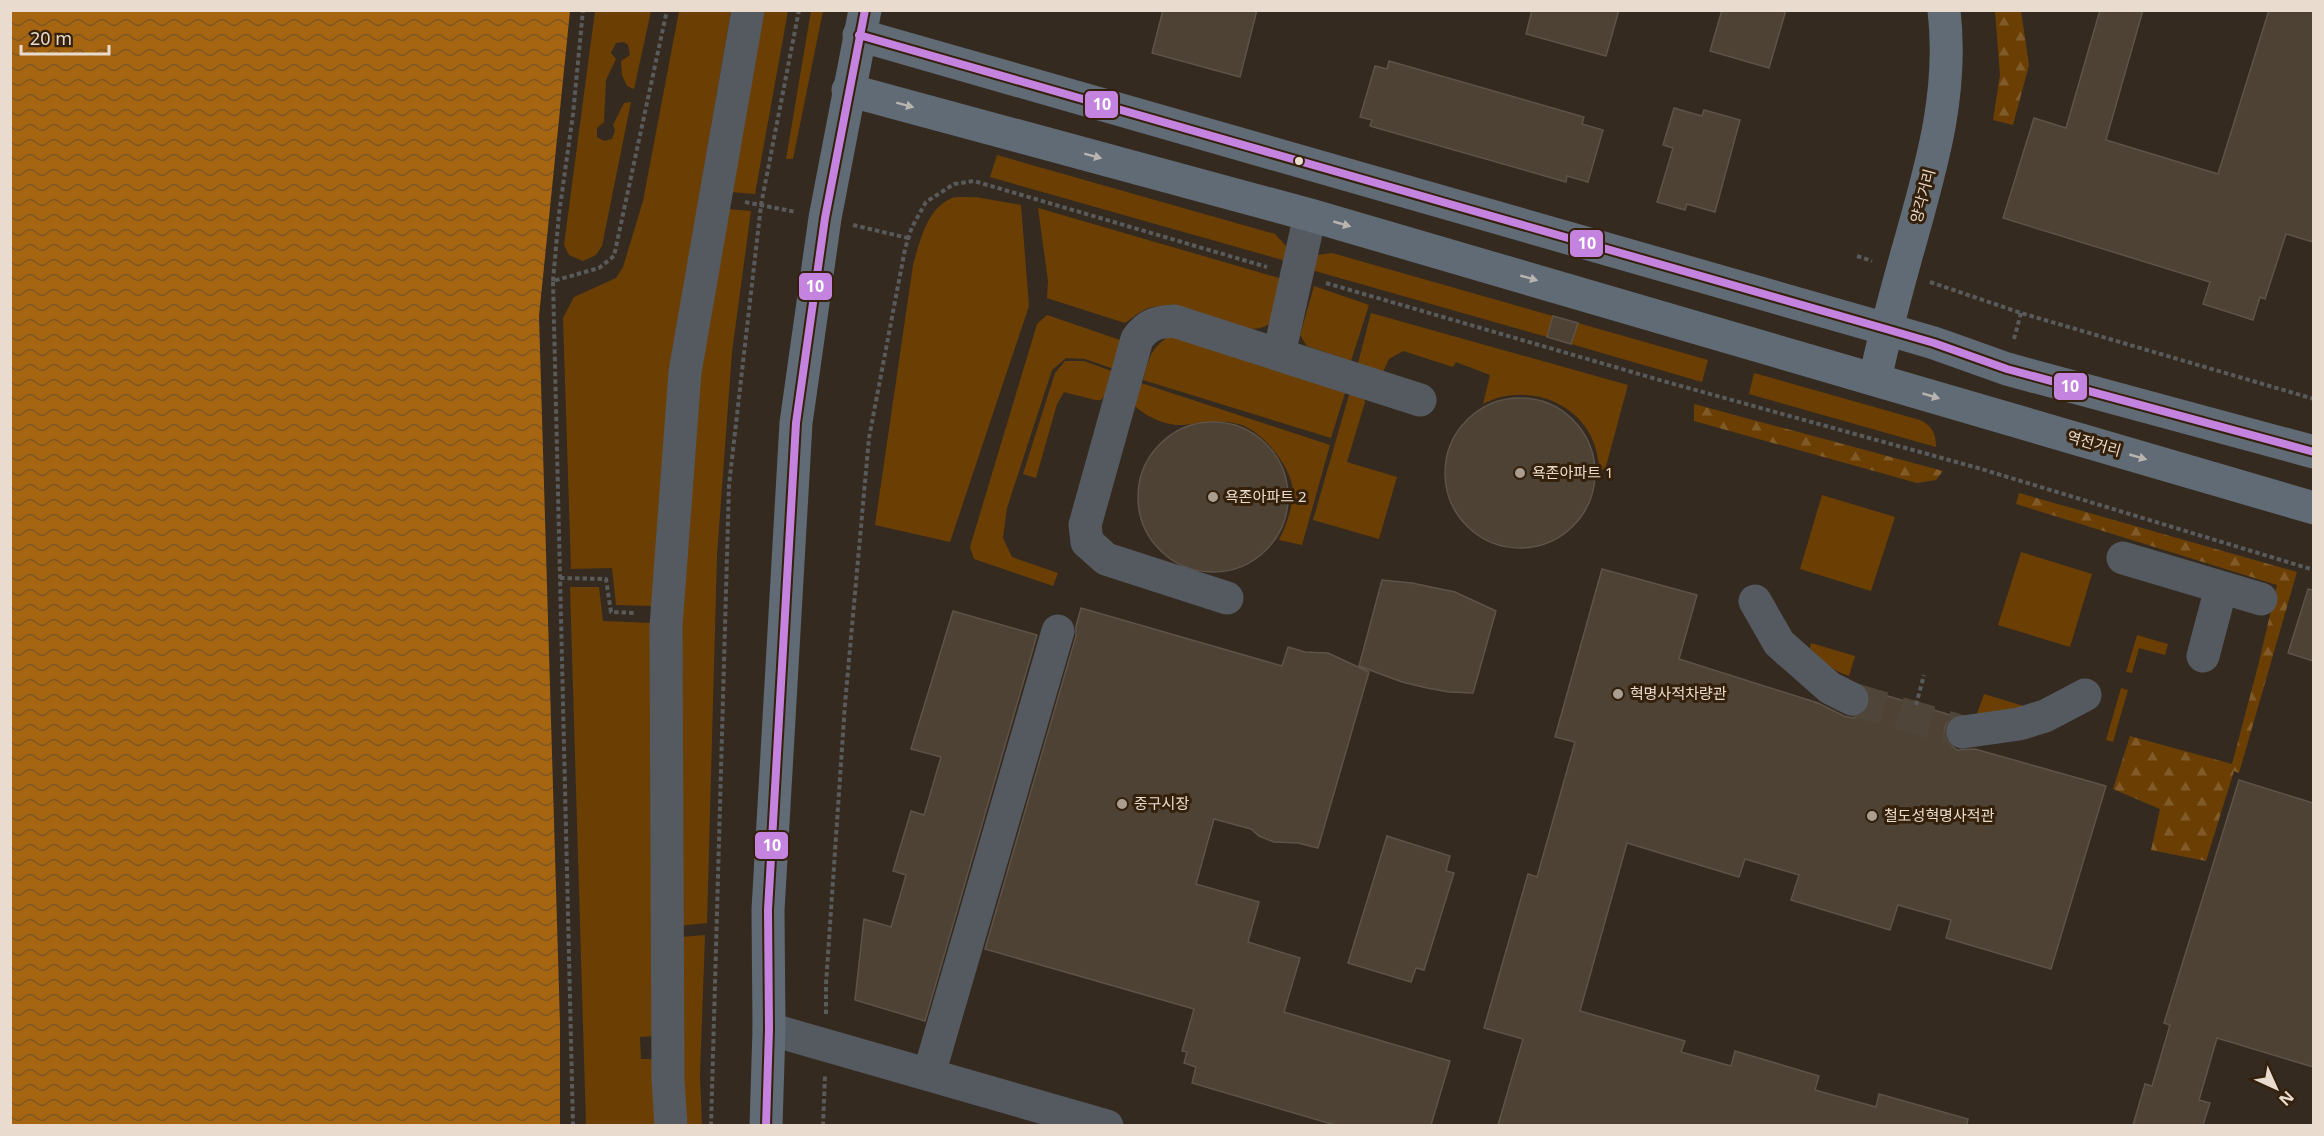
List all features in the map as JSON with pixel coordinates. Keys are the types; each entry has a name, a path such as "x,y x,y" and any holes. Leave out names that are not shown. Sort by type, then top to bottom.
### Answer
{"main road":[{"name":"양각거리","path":"1875,379 1886,328 1937,144 1946,78 1947,41 1944,10"},
{"path":"766,1125 769,1029 768,910 796,423 825,219 862,23 1886,328 2007,369 2313,452"},
{"name":"역전거리","path":"848,90 1310,214 2313,508"}],"street":[{"path":"671,1125 668,1079 667,614 685,372 748,10"},
{"path":"1279,354 1310,214"},
{"path":"1227,598 1106,559 1087,542 1084,525 1137,339 1145,328 1157,321 1174,321 1420,400"},
{"path":"2122,558 2261,599"},
{"path":"2203,656 2221,588"},
{"path":"1755,601 1779,643 1830,688 1852,699"},
{"path":"929,1074 1058,631"},
{"path":"1964,732 2019,724 2045,716 2085,695"},
{"path":"769,1029 1107,1125"}],"path":[{"path":"573,1125 553,281 583,10"},
{"path":"553,281 599,268 614,256 666,10"},
{"path":"711,1125 729,485 761,204 799,10"},
{"path":"823,1125 827,1045 826,984 843,728 869,438 908,238 926,202 954,184 974,182 1978,468 2313,570"},
{"path":"825,219 908,238"},
{"path":"1969,296 2313,399"},
{"path":"560,578 606,579 611,612 667,614"},
{"path":"1916,705 1924,675"}],"green space":[{"path":"595,11 651,11 634,89 627,86 622,75 621,61 630,55 628,45 624,42 616,43 611,53 616,59 606,80 604,122 597,128 597,137 604,141 612,139 615,130 613,125 624,103 631,102 602,246 596,255 583,261 569,255 564,245"},
{"path":"679,11 731,11 694,233 673,381 664,456 653,606 616,605 612,568 571,569 563,318 574,297 616,278 623,267 643,201"},
{"path":"760,11 788,11 755,194 730,192"},
{"path":"811,11 823,11 793,159 786,159"},
{"path":"1995,11 2021,11 2029,65 2013,125 1993,120 2000,75"},
{"path":"997,155 1275,234 1286,246 1286,261 990,177"},
{"path":"954,197 976,197 1021,205 1029,306 950,542 875,525 913,265 918,246 930,218 943,203"},
{"path":"1038,208 1286,280 1270,324 1256,329 1242,329 1167,307 1146,309 1125,323 1047,298 1048,281"},
{"path":"726,209 751,211 732,352 717,555 707,923 678,926 677,654 698,378"},
{"path":"1332,253 1553,316 1547,337 1308,269 1318,255"},
{"path":"1314,286 1369,305 1351,361 1307,346 1300,335"},
{"path":"1371,313 1628,385 1605,470 1600,469 1594,444 1585,426 1561,405 1530,395 1498,398 1483,404 1490,375 1456,362 1453,367 1403,351 1389,359 1382,374 1357,367"},
{"path":"1047,315 1123,341 1114,369 1085,359 1066,358 1052,370 1007,508 1003,538 1012,557 1058,573 1053,586 974,559 970,547 1037,324"},
{"path":"1578,323 1708,360 1702,382 1571,344"},
{"path":"1171,335 1345,393 1331,438 1143,380 1154,349"},
{"path":"1065,361 1084,361 1114,372 1106,394 1101,400 1064,392 1057,404 1036,478 1023,474 1055,373"},
{"path":"1754,373 1920,420 1932,430 1936,447 1749,394"},
{"path":"1141,383 1330,445 1302,545 1279,540 1291,507 1292,486 1284,464 1269,445 1251,430 1234,423 1176,425 1156,419 1133,404"},
{"path":"1351,388 1363,396 1365,402 1347,462 1397,477 1379,539 1313,520"},
{"path":"1694,404 1943,471 1936,480 1917,483 1694,421"},
{"path":"2019,493 2297,572 2239,773 2234,771 2206,861 2151,850 2160,809 2113,789 2130,736 2232,764 2277,585 2016,504"},
{"path":"1822,495 1895,517 1871,591 1800,569"},
{"path":"2021,552 2092,574 2070,647 1998,625"},
{"path":"570,587 599,587 603,621 652,623 655,1036 640,1037 641,1059 655,1059 657,1125 586,1125"},
{"path":"2137,635 2168,644 2165,655 2139,648 2132,673 2126,672"},
{"path":"1811,643 1855,656 1849,676 1823,661 1810,648"},
{"path":"2121,688 2128,690 2113,742 2106,740"},
{"path":"1984,694 2027,707 1977,714"},
{"path":"705,935 700,1075 702,1125 680,1126 681,937"}],"water":[{"path":"10,11 570,11 539,316 560,1023 560,1125 11,1125"}],"building":[{"path":"1163,10 1257,10 1240,77 1152,53"},
{"path":"1532,10 1619,10 1606,56 1526,34"},
{"path":"1722,10 1786,10 1769,68 1710,51"},
{"path":"2100,10 2143,10 2106,140 2218,174 2269,10 2313,10 2313,242 2286,234 2265,299 2260,297 2253,320 2203,304 2210,282 2003,218 2034,118 2066,128"},
{"path":"1389,61 1584,117 1582,124 1603,130 1588,182 1567,176 1566,182 1370,126 1372,120 1360,117 1375,66 1387,69"},
{"path":"1674,108 1702,116 1704,110 1740,120 1715,212 1687,204 1685,210 1657,202 1673,148 1663,145"},
{"path":"1553,316 1578,323 1571,344 1547,337"},
{"name":"욕존아파트 1","path":"1520,398 1549,404 1573,420 1589,444 1595,473 1589,502 1573,526 1549,542 1520,548 1491,542 1467,526 1451,502 1445,473 1451,444 1467,420 1491,404"},
{"name":"욕존아파트 2","path":"1213,422 1242,428 1266,444 1282,468 1288,497 1282,526 1266,550 1242,566 1213,572 1184,566 1160,550 1144,526 1138,497 1144,468 1160,444 1184,428"},
{"path":"1602,569 1697,595 1679,659 1818,703 1853,718 1862,715 1868,708 1871,698 1868,690 1954,716 1946,724 1944,734 1948,743 1957,750 1975,749 2106,786 2051,969 1946,938 1951,920 1898,905 1890,930 1791,900 1799,875 1745,859 1739,877 1627,843 1580,1011 1685,1041 1681,1052 1731,1066 1735,1051 1819,1076 1815,1090 1876,1107 1879,1094 1968,1119 1967,1125 1498,1125 1523,1039 1484,1028 1528,874 1537,877 1575,742 1555,737"},
{"path":"1382,580 1412,583 1455,592 1496,611 1473,693 1427,688 1402,682 1359,666"},
{"path":"2308,589 2313,590 2313,661 2288,653"},
{"path":"1081,608 1282,666 1288,647 1305,652 1328,653 1369,672 1318,848 1298,843 1274,842 1259,836 1251,829 1214,819 1196,884 1259,902 1248,942 1300,958 1284,1012 1450,1061 1431,1125 1335,1125 1192,1083 1196,1067 1184,1063 1187,1052 1182,1051 1194,1009 985,949 1076,636"},
{"path":"953,611 1037,635 925,1021 855,1000 864,919 891,927 906,875 893,871 911,811 924,815 941,757 911,749"},
{"path":"2239,780 2313,803 2313,1067 2217,1038 2199,1100 2210,1103 2203,1125 2133,1125 2145,1084 2152,1086 2170,1025 2164,1023"},
{"path":"1387,836 1450,856 1446,871 1454,873 1424,970 1416,968 1411,982 1348,963"}],"tunnel":[{"path":"1852,699 1963,732"}],"transit line":[{"name":"10","path":"766,1126 769,1029 768,910 796,423 825,218 865,10"},
{"name":"10","path":"859,35 1886,329 2007,369 2314,452"}],"place":[{"name":"욕존아파트 1","path":"1520,473"},
{"name":"욕존아파트 2","path":"1213,497"},
{"name":"혁명사적차량관","path":"1618,694"},
{"name":"중구시장","path":"1122,804"},
{"name":"철도성혁명사적관","path":"1872,816"}]}
